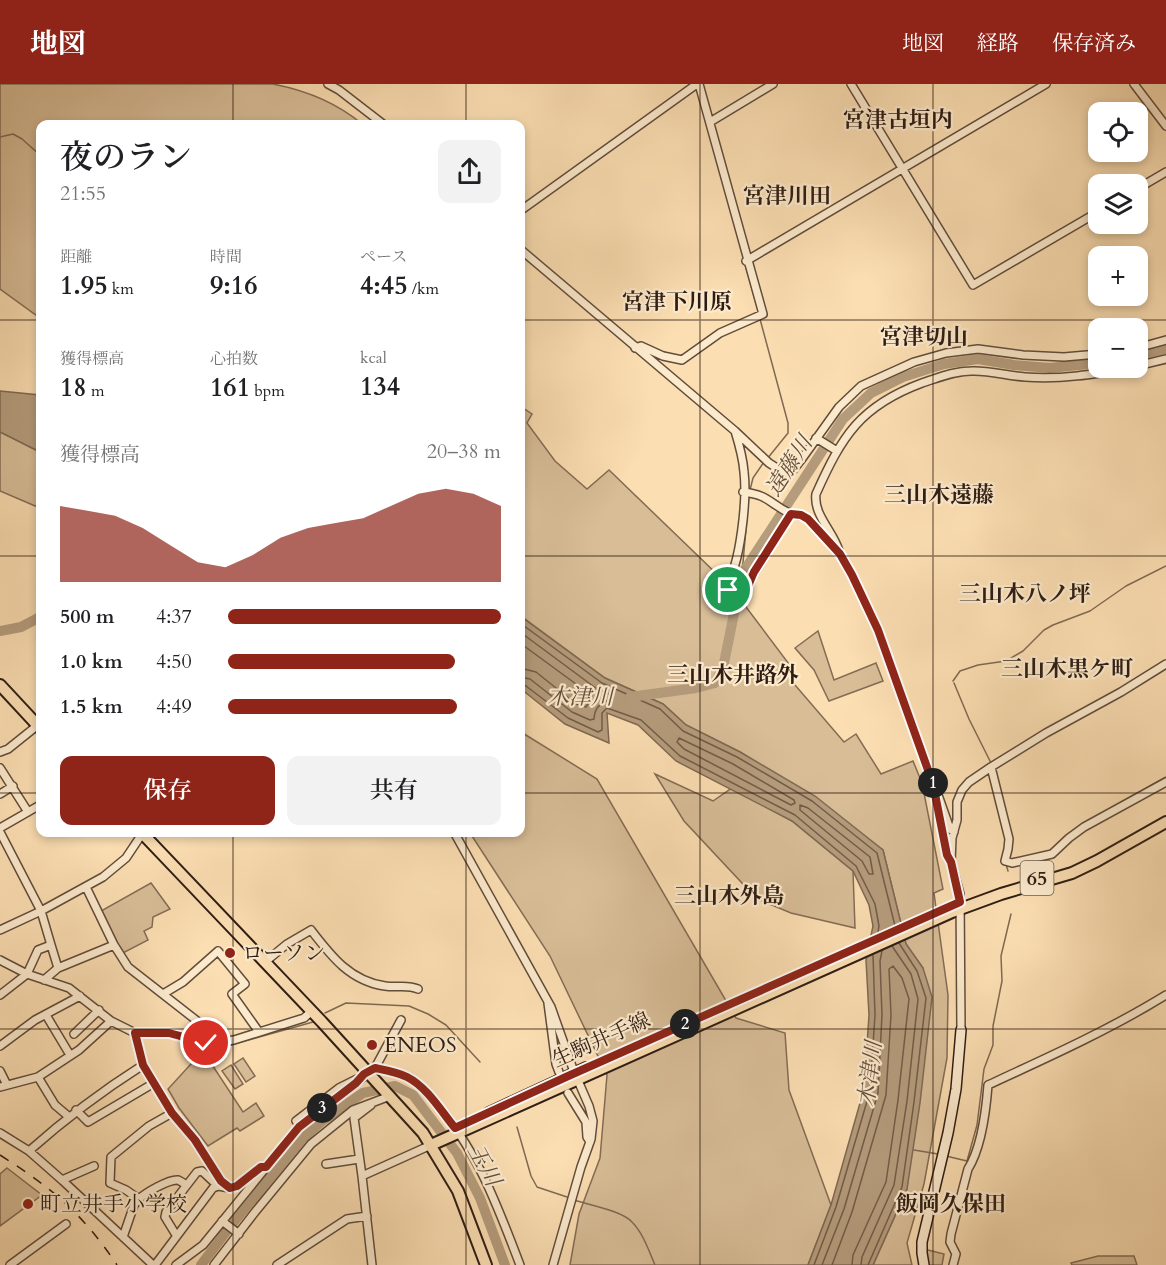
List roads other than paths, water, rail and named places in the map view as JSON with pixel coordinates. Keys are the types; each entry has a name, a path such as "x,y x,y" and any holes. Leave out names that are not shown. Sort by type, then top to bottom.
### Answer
{"main road":[{"path":"0,685 36,723"},
{"name":"生駒井手線","path":"431,1145 442,1134 455,1132 956,907 1072,873 1166,822"},
{"path":"146,837 312,1011 431,1145 458,1191 486,1265"},
{"path":"924,1265 922,1242 948,1133 956,1089 961,1030"}],"street":[{"path":"328,84 378,120"},
{"path":"525,207 698,84 746,261 763,314 720,333 682,360 663,356 640,346 635,348"},
{"path":"710,122 773,84"},
{"path":"851,84 973,285 1088,218"},
{"path":"746,261 1046,84"},
{"path":"1134,84 1166,126"},
{"path":"1148,183 1166,172"},
{"path":"525,253 635,348 722,418 767,462 783,472 794,469 818,440 839,406 861,386 914,362 946,353 978,350 1064,357 1088,355"},
{"path":"1148,345 1166,340"},
{"path":"1148,363 1166,359"},
{"path":"840,554 837,541 819,512 815,500 835,450 872,408 914,386 953,373 986,371 1023,377 1064,377 1088,374"},
{"path":"735,431 745,473 739,545 734,567 725,585 728,590 744,595 754,572 791,514"},
{"path":"818,440 835,450"},
{"path":"743,492 760,494 791,514 801,515 808,519 840,554 878,630 933,784 944,808 950,829 954,832"},
{"path":"961,1030 956,907 951,862 957,802 962,790 969,782 991,767 1046,733 1121,692 1166,664"},
{"path":"0,752 8,749 36,728"},
{"path":"991,767 1009,839 1005,861 1012,863 1052,854 1084,827 1166,782"},
{"path":"0,768 28,812"},
{"path":"933,784 947,855 951,862"},
{"path":"0,794 13,786"},
{"path":"36,807 0,830 41,911 58,968"},
{"path":"0,930 41,911 103,877 126,858 139,837"},
{"path":"457,837 548,1000 581,1075 593,1121 590,1142 554,1265"},
{"path":"86,887 114,945 131,971 209,1031 215,1043"},
{"path":"265,962 287,944 311,930 344,969 367,982 388,987 411,986 418,989"},
{"path":"0,995 27,974 38,950 51,945"},
{"path":"44,980 58,968 114,945"},
{"path":"163,994 183,982 218,951 245,984 232,994 259,1032"},
{"path":"0,960 27,974 69,988 111,1021 135,1033 169,1033 206,1043 215,1043 234,1040 304,1018 312,1011"},
{"path":"953,1265 956,1254 950,1242 951,1234 984,1120 988,1085 1086,1040 1131,1017 1166,995"},
{"path":"0,1046 35,1020 80,996"},
{"path":"548,1000 559,1072"},
{"path":"74,1034 99,1010"},
{"path":"46,1015 70,1055"},
{"path":"176,1265 203,1245 299,1127 370,1075 401,1020"},
{"path":"0,1071 3,1086 38,1077 70,1055 111,1021"},
{"path":"135,1033 143,1065 172,1113 195,1140 221,1181 230,1188"},
{"path":"28,1151 76,1110 143,1065"},
{"path":"296,1120 352,1080 370,1075 400,1074 417,1083 440,1108 494,1198 520,1265"},
{"path":"38,1077 55,1105 68,1116"},
{"path":"76,1110 88,1122 154,1083"},
{"path":"568,1093 586,1122 587,1137 590,1142"},
{"path":"214,1265 310,1144 346,1114 366,1103 389,1095"},
{"path":"372,1265 354,1118 375,1101"},
{"path":"139,1199 126,1190 110,1184 111,1157 149,1126 172,1113"},
{"path":"0,1132 28,1151 62,1180 154,1265 213,1188 237,1186 261,1167 266,1167"},
{"path":"362,1176 431,1145"},
{"path":"326,1164 359,1160"},
{"path":"62,1180 94,1166"},
{"path":"176,1235 165,1214 186,1185 200,1171 218,1186"},
{"path":"123,1237 134,1205 139,1199 152,1190 175,1180 186,1185"},
{"path":"277,1265 347,1219 367,1216"},
{"path":"222,1221 239,1234"},
{"path":"10,1265 66,1224"}],"water":[{"path":"0,391 36,395 36,450 0,432"},
{"name":"木津川","path":"525,620 605,678 663,704 686,725 740,752 815,796 883,850 906,944 923,968 932,997 907,1189 873,1265 808,1265 831,1205 864,1089 869,1015 866,960 873,926 869,905 853,871 792,821 676,761 638,725 607,713 609,743 565,724 525,692"}],"waterway":[{"path":"696,88 702,106"},
{"path":"0,137 13,134 36,151"},
{"path":"725,188 744,259"},
{"path":"745,264 759,314"},
{"path":"760,319 788,423 788,433 767,459"},
{"name":"遠藤川","path":"1148,355 1166,349"},
{"name":"遠藤川","path":"630,697 696,688 715,683 723,668 742,574 843,419 871,393 903,377 944,364 978,359 1050,368 1088,364"},
{"path":"750,490 753,478 764,462"},
{"path":"742,574 749,494"},
{"path":"953,681 960,671 978,665 1006,661 1023,651 1044,630 1090,611 1126,586 1166,566"},
{"path":"0,631 21,627 36,619"},
{"path":"954,683 991,763"},
{"path":"1095,710 1112,701"},
{"path":"1037,742 1083,717"},
{"path":"1118,804 1166,777"},
{"path":"1084,823 1109,810"},
{"path":"1009,859 1022,858"},
{"path":"1006,864 1008,871"},
{"path":"946,1156 967,1161 977,1125 984,1069 993,1045 993,1026 1002,981 1001,956 1011,914"},
{"path":"1101,1035 1165,999"},
{"path":"325,1013 346,1003 409,1006 446,1025 480,1062"},
{"path":"220,1048 313,1022"},
{"path":"990,1088 1010,1078"},
{"name":"玉川","path":"201,1265 302,1139 322,1121 363,1093 395,1086 413,1095 457,1153 480,1198 505,1265"},
{"path":"517,1127 531,1176 537,1187 570,1198"},
{"path":"914,1150 938,1154"},
{"path":"574,1200 613,1212 632,1222 645,1242 655,1265"}],"railway":[{"path":"0,1155 51,1191 79,1216 117,1265"}],"place":[{"name":"ローソン","path":"230,953"},
{"name":"ENEOS","path":"372,1045"},
{"name":"町立井手小学校","path":"28,1204"}],"district":[{"name":"宮津古垣内","path":"898,120"},
{"name":"宮津川田","path":"787,196"},
{"name":"宮津下川原","path":"677,302"},
{"name":"宮津切山","path":"924,337"},
{"name":"三山木遠藤","path":"939,495"},
{"name":"三山木八ノ坪","path":"1025,594"},
{"name":"三山木黒ケ町","path":"1067,669"},
{"name":"三山木井路外","path":"733,675"},
{"name":"三山木外島","path":"729,896"},
{"name":"飯岡久保田","path":"951,1204"}]}
